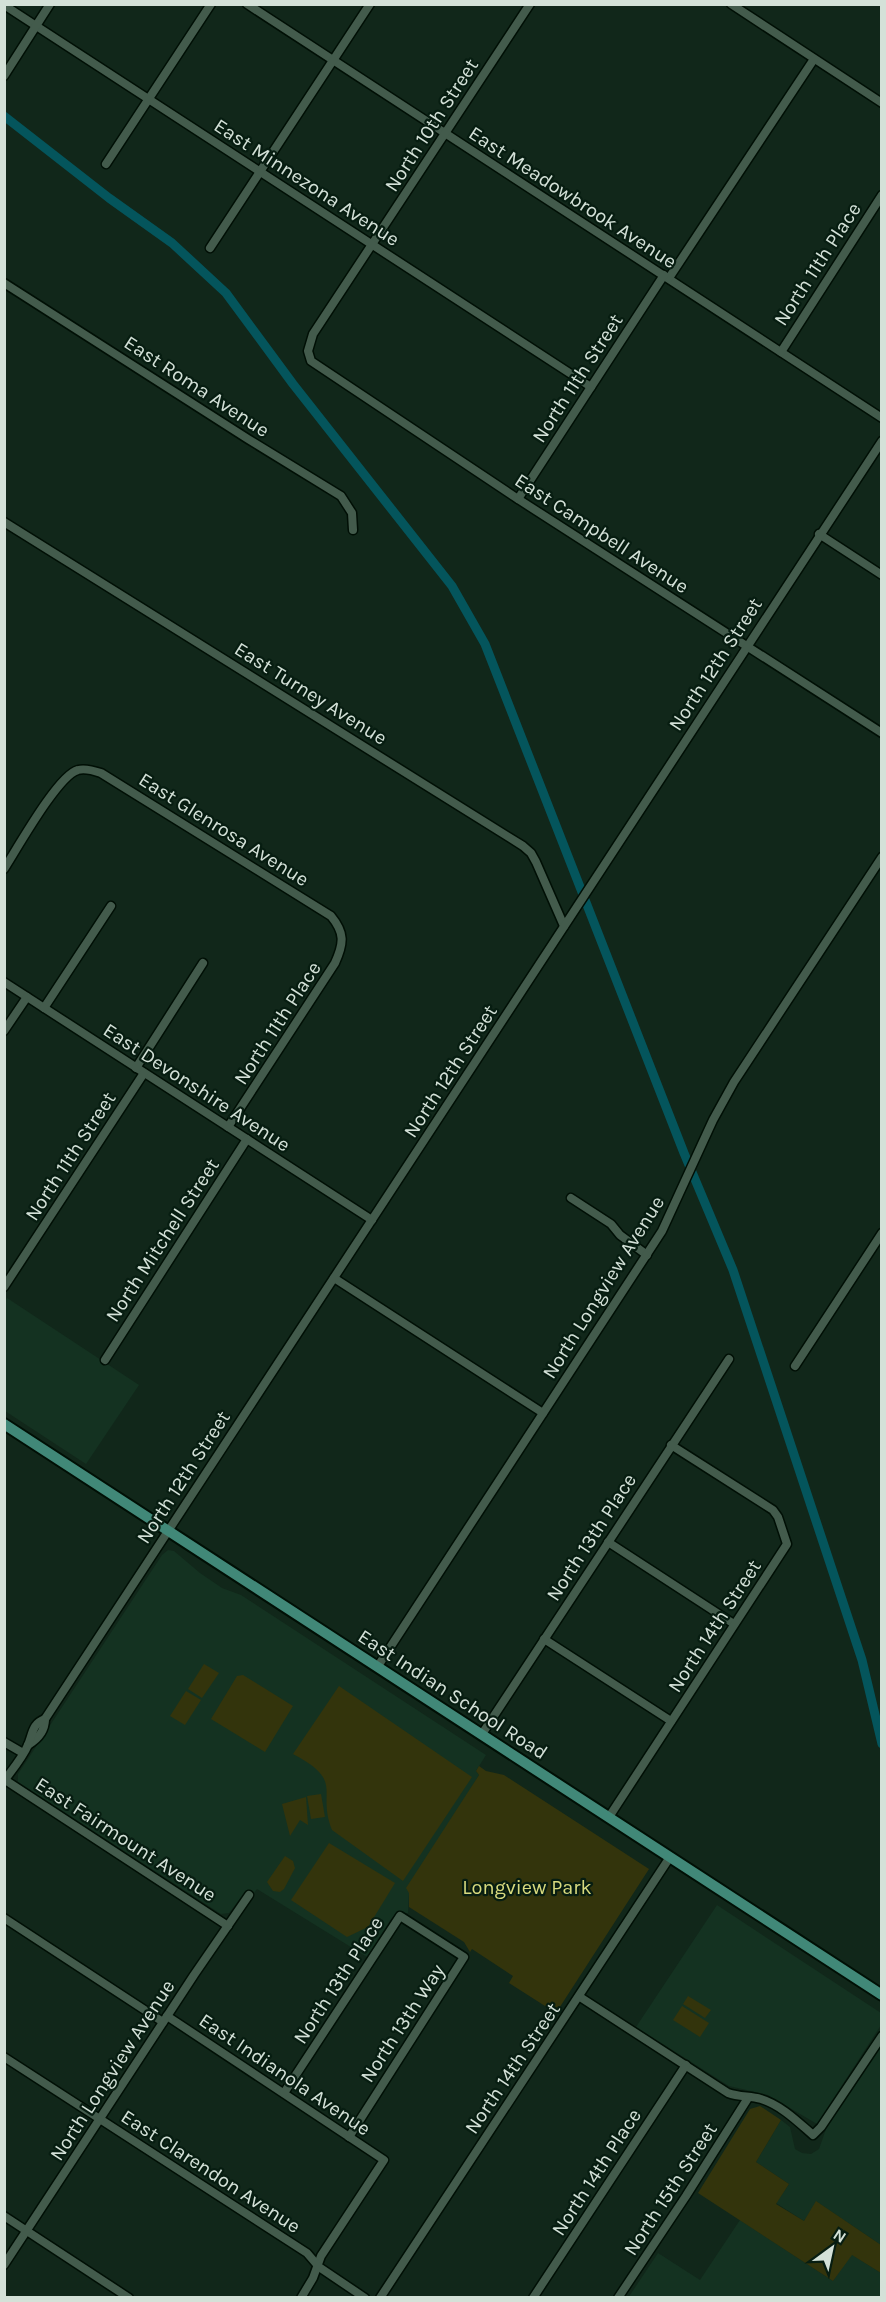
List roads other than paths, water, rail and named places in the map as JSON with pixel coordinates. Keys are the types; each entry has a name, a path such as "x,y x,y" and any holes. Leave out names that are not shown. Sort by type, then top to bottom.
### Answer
{"main road":[{"name":"East Indian School Road","path":"4,1424 882,1995"}],"street":[{"path":"4,76 50,4"},
{"path":"106,164 211,4"},
{"name":"East Meadowbrook Avenue","path":"246,4 882,418"},
{"path":"210,248 370,4"},
{"name":"North 10th Street","path":"308,356 308,346 313,334 530,4"},
{"path":"731,4 882,103"},
{"name":"East Minnezona Avenue","path":"4,5 591,387"},
{"name":"North 11th Street","path":"518,499 591,387 814,59"},
{"name":"North 11th Place","path":"781,352 882,195"},
{"name":"East Roma Avenue","path":"4,283 341,496 352,513 353,530"},
{"name":"East Campbell Avenue","path":"308,356 314,365 518,499 882,733"},
{"name":"North 12th Street","path":"5,1781 25,1749 38,1722 45,1719 882,441"},
{"name":"East Turney Avenue","path":"4,522 523,846 531,853 564,926"},
{"path":"819,534 882,575"},
{"name":"East Glenrosa Avenue","path":"4,869 61,782 78,770 101,773 311,902 331,916 342,932"},
{"name":"North Longview Avenue","path":"378,1666 662,1231 696,1155 734,1082 882,857"},
{"path":"44,1008 111,906"},
{"name":"North 11th Place","path":"228,1127 335,963 343,942 342,932"},
{"name":"North 11th Street","path":"4,1287 140,1071 203,963"},
{"name":"East Devonshire Avenue","path":"4,982 372,1220"},
{"path":"4,1031 27,997"},
{"name":"North Mitchell Street","path":"105,1360 247,1139"},
{"path":"571,1198 612,1224 620,1236 647,1255"},
{"path":"795,1366 882,1233"},
{"path":"334,1278 543,1413"},
{"name":"North 13th Place","path":"482,1734 729,1359"},
{"name":"North 14th Street","path":"609,1817 787,1544 778,1516 773,1510 671,1445"},
{"path":"608,1542 734,1624"},
{"path":"544,1639 671,1721"},
{"name":"East Fairmount Avenue","path":"4,1742 25,1749"},
{"name":"East Fairmount Avenue","path":"5,1781 228,1926"},
{"name":"North 14th Street","path":"380,2298 670,1857"},
{"name":"North Longview Avenue","path":"4,2265 249,1895"},
{"name":"North 13th Place","path":"284,2093 400,1916 464,1958"},
{"name":"East Indianola Avenue","path":"4,1918 284,2093 384,2160 321,2256 319,2267"},
{"name":"North 13th Way","path":"349,2137 464,1958"},
{"path":"580,1997 728,2093 738,2097 765,2100 813,2135 821,2127 882,2036"},
{"name":"East Clarendon Avenue","path":"4,2057 308,2253 319,2267 365,2298"},
{"name":"North 14th Place","path":"533,2298 686,2065"},
{"name":"North 15th Street","path":"618,2298 705,2168 748,2098"},
{"path":"4,2216 129,2298"},
{"path":"301,2298 319,2267"}],"waterway":[{"path":"4,116 109,198 172,243 226,293 293,384 452,586 485,644 684,1153 733,1270 862,1660 882,1744"}],"park label":[{"name":"Longview Park","path":"527,1887"}]}
